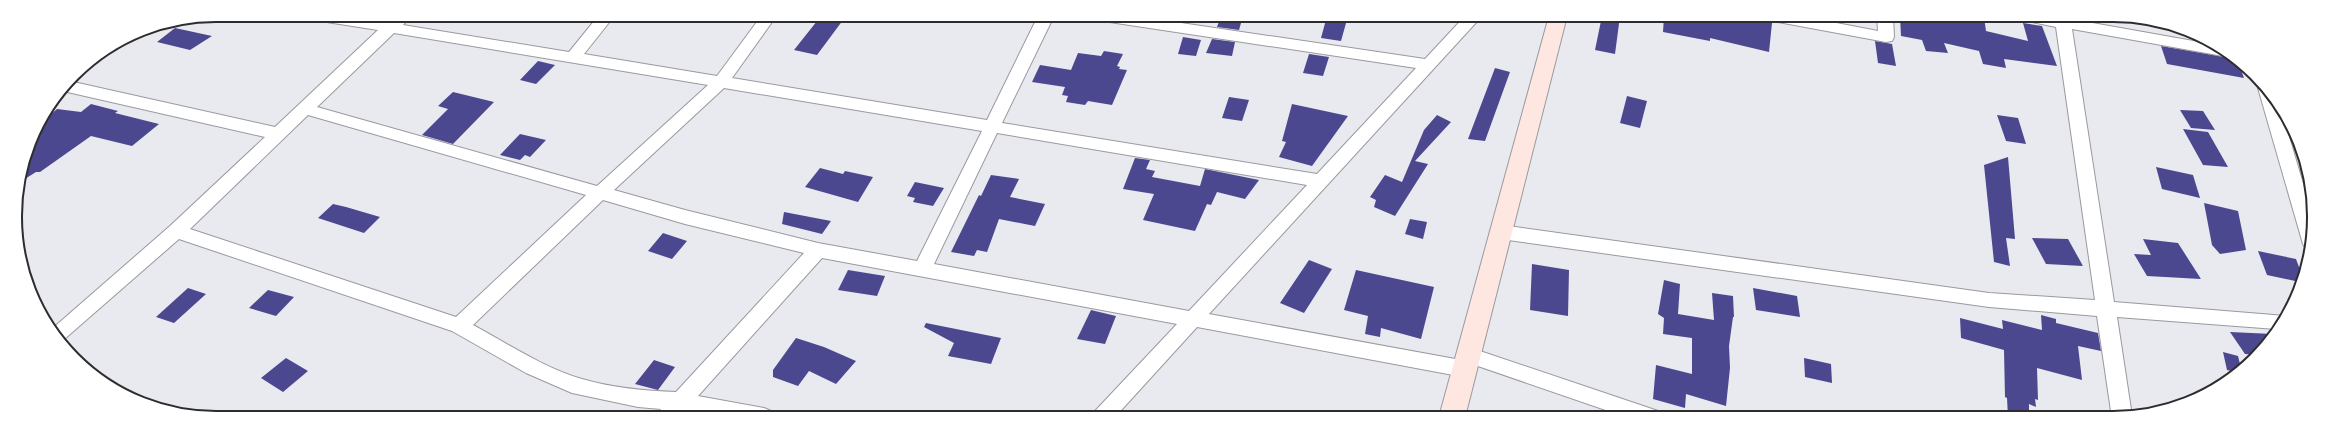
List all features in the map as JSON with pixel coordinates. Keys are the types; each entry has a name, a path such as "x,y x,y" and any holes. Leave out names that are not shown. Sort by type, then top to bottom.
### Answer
{"main road":[{"path":"1454,411 1556,22"}],"street":[{"path":"358,22 1322,181"},
{"path":"61,333 176,231 306,110 396,22"},
{"path":"573,57 602,22"},
{"path":"459,326 600,193 722,81 766,22"},
{"path":"922,270 1043,22"},
{"path":"1187,22 1201,23 1429,65"},
{"path":"1108,411 1468,22"},
{"path":"1805,22 1886,37 1885,22"},
{"path":"2062,22 2121,411"},
{"path":"2072,22 2211,49"},
{"path":"71,87 279,134"},
{"path":"2270,103 2307,227"},
{"path":"306,110 685,218 818,250 1193,319 1466,362 1631,411"},
{"path":"176,231 459,326 533,367 579,387 638,400 681,401 733,411"},
{"path":"1501,232 1989,300 2276,322"},
{"path":"672,411 818,250"}],"building":[{"path":"816,22 842,22 817,55 794,50"},
{"path":"1219,22 1241,22 1239,30 1217,27"},
{"path":"1325,22 1346,22 1341,41 1321,38"},
{"path":"1601,22 1619,22 1615,54 1595,50"},
{"path":"1664,22 1772,23 1769,52 1710,38 1710,41 1663,32"},
{"path":"1900,22 1985,22 1986,31 2028,41 2023,23 2042,26 2057,66 2004,59 2006,68 1983,64 1979,51 1944,43 1948,53 1926,51 1922,40 1901,36"},
{"path":"175,28 212,36 190,50 157,42"},
{"path":"1183,37 1201,40 1196,56 1178,54"},
{"path":"1212,39 1235,42 1232,56 1206,53"},
{"path":"1875,41 1892,44 1896,66 1878,63"},
{"path":"2161,46 2223,57 2241,70 2244,78 2167,64"},
{"path":"1104,51 1123,54 1117,66 1120,67 1119,69 1127,70 1112,105 1088,101 1085,105 1066,102 1068,96 1062,95 1065,87 1032,82 1040,65 1071,70 1078,53 1101,56"},
{"path":"1309,54 1329,57 1323,76 1303,73"},
{"path":"538,61 555,65 536,84 520,80"},
{"path":"1495,68 1510,72 1485,141 1468,139"},
{"path":"453,92 494,102 453,144 422,135 448,109 438,106"},
{"path":"1627,96 1647,101 1640,128 1620,123"},
{"path":"1229,97 1249,100 1242,121 1222,118"},
{"path":"91,104 118,111 115,113 159,124 132,146 91,136 40,172 36,172 26,178 32,154 42,130 51,114 57,109 81,112"},
{"path":"1292,104 1348,116 1312,166 1279,157 1286,142 1282,141"},
{"path":"2180,110 2203,111 2215,130 2191,128"},
{"path":"1437,115 1451,122 1415,161 1428,164 1395,216 1374,207 1376,200 1370,197 1385,175 1402,182 1424,130"},
{"path":"1997,115 2018,118 2026,144 2006,141"},
{"path":"2183,129 2208,132 2228,167 2203,165"},
{"path":"520,134 546,140 530,157 525,155 520,160 500,155"},
{"path":"2008,157 2015,239 2006,238 2010,266 1994,262 1984,165"},
{"path":"1135,158 1150,160 1146,169 1155,171 1152,177 1200,186 1205,169 1259,180 1245,199 1217,192 1211,205 1207,204 1195,231 1143,220 1154,194 1123,189"},
{"path":"2156,167 2193,175 2200,198 2162,189"},
{"path":"820,168 843,174 845,171 873,177 858,202 805,187"},
{"path":"991,175 1019,179 1010,197 1045,204 1035,226 999,219 987,252 977,250 974,256 951,252 979,195 981,196"},
{"path":"915,182 944,188 933,206 913,202 915,198 907,196"},
{"path":"2204,203 2238,211 2246,250 2220,254 2212,245"},
{"path":"333,204 380,217 364,233 318,218"},
{"path":"784,212 831,221 822,234 782,224"},
{"path":"1410,219 1427,222 1423,239 1405,234"},
{"path":"663,233 687,241 672,259 648,251"},
{"path":"2032,238 2068,239 2083,266 2046,264"},
{"path":"2143,239 2178,243 2201,279 2147,276 2134,254 2151,255"},
{"path":"2258,251 2296,259 2300,269 2296,281 2267,275"},
{"path":"1309,260 1332,269 1304,313 1280,303"},
{"path":"1532,264 1569,270 1568,316 1530,310"},
{"path":"848,270 885,276 877,296 838,290"},
{"path":"1356,270 1434,287 1421,339 1381,328 1380,337 1365,334 1368,316 1344,310"},
{"path":"1664,280 1680,284 1678,314 1714,320 1712,293 1733,296 1734,317 1729,346 1730,368 1726,406 1686,394 1685,408 1653,399 1656,365 1692,374 1692,338 1663,334 1664,318 1658,314"},
{"path":"188,288 206,294 174,323 156,317"},
{"path":"1753,288 1797,296 1800,317 1756,310"},
{"path":"268,290 294,297 276,316 249,308"},
{"path":"1091,310 1116,316 1105,344 1077,339"},
{"path":"2041,315 2056,319 2056,323 2098,333 2101,351 2078,346 2082,380 2037,368 2038,400 2035,399 2036,407 2029,404 2029,411 2008,411 2007,398 2005,397 2004,350 1961,338 1960,318 2003,329 2002,320 2042,330"},
{"path":"926,323 1001,338 991,364 948,356 954,343 924,327"},
{"path":"2230,332 2268,334 2250,354 2245,354"},
{"path":"796,338 824,347 856,361 836,384 809,371 798,386 773,377 773,370"},
{"path":"2223,352 2238,356 2240,364 2231,371 2227,370"},
{"path":"286,358 308,371 283,392 261,378"},
{"path":"1804,358 1831,364 1832,383 1805,377"},
{"path":"654,360 675,367 658,390 635,384"}]}
